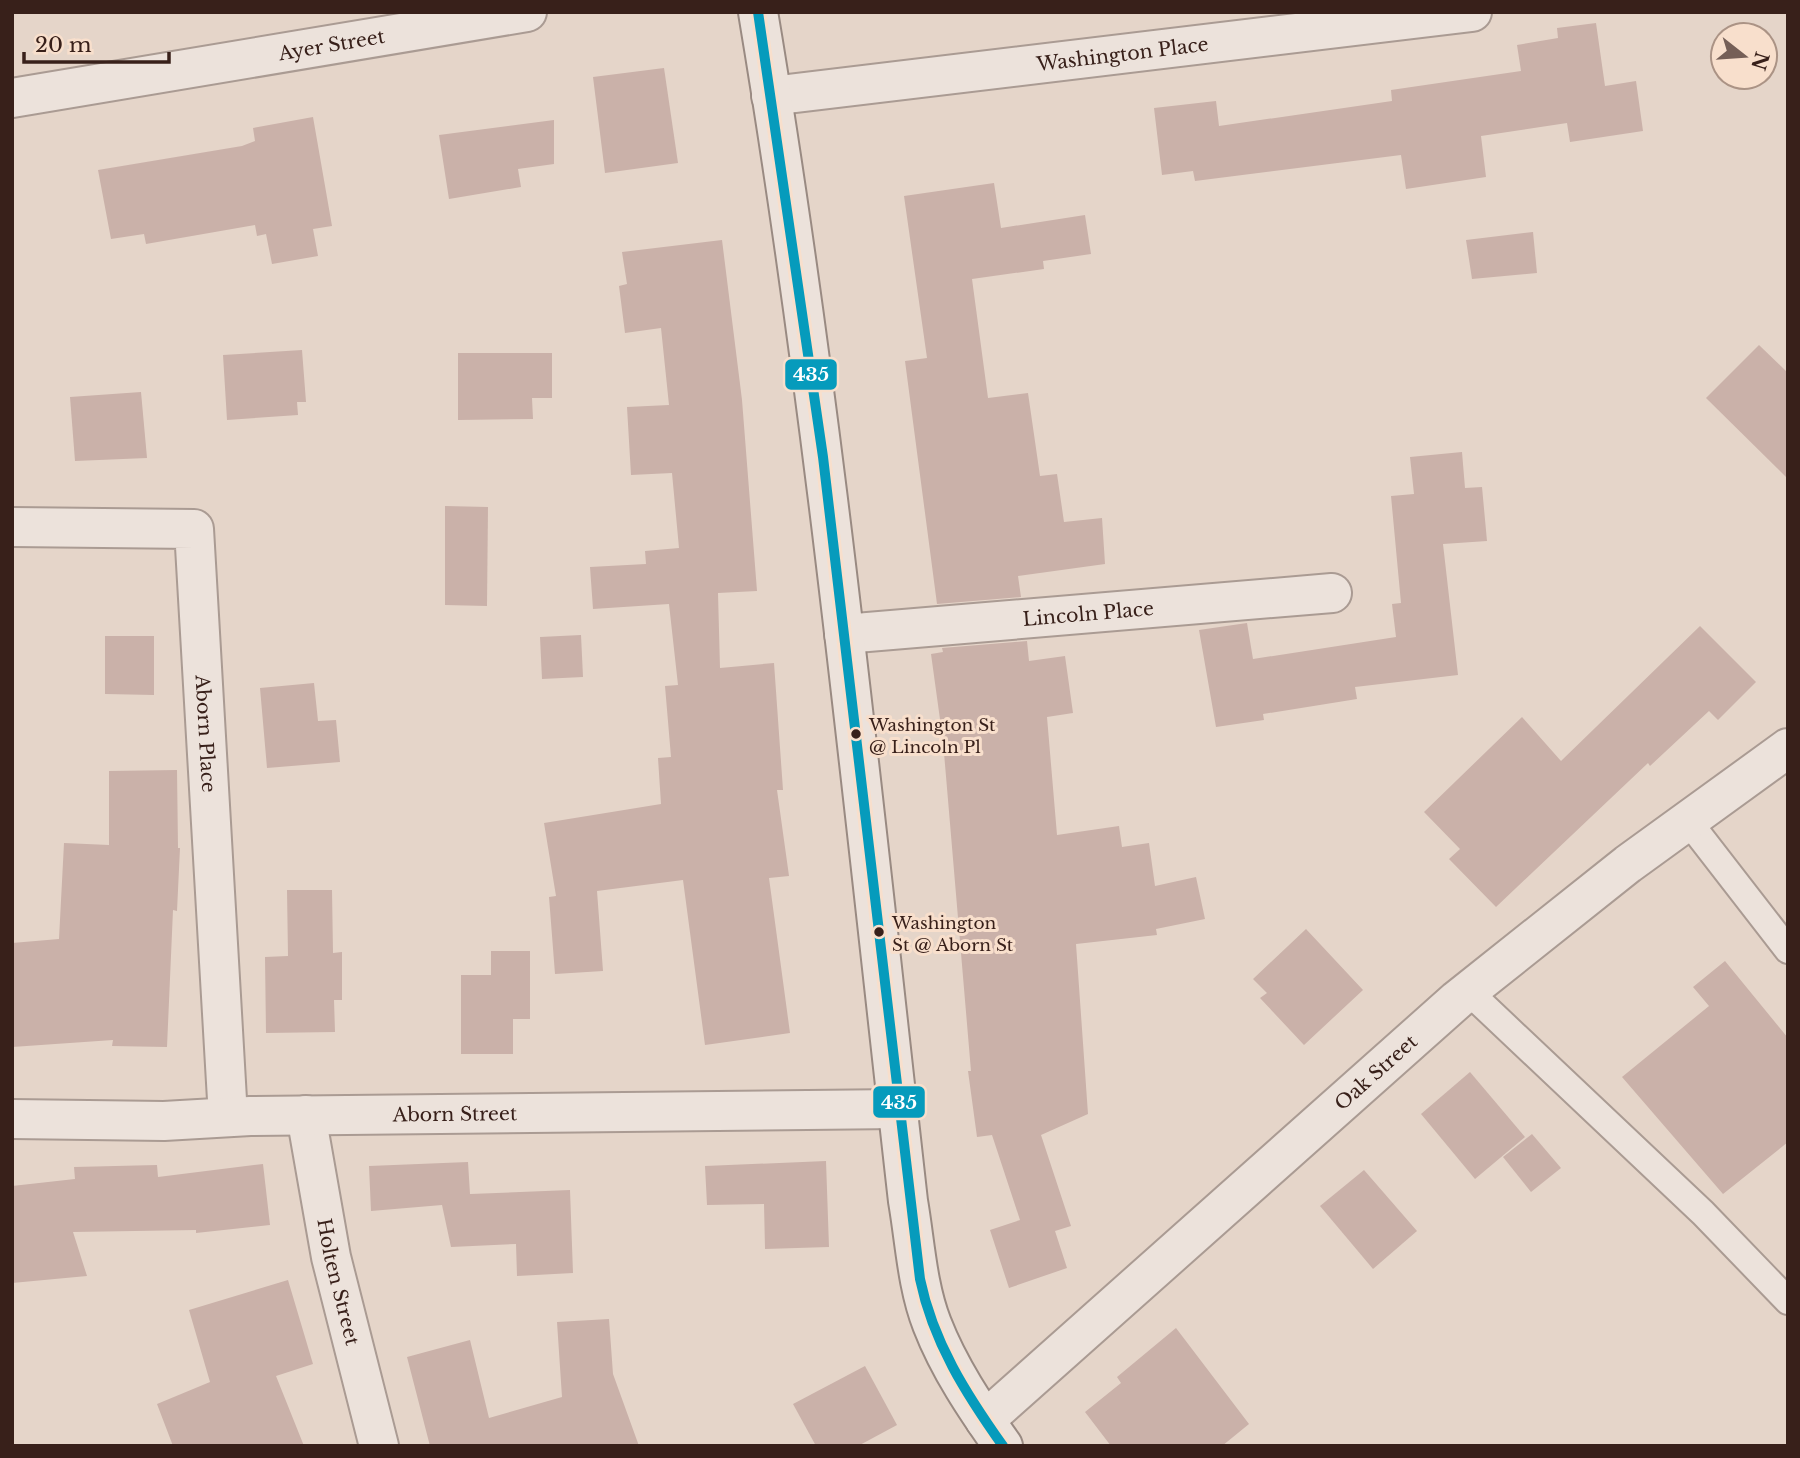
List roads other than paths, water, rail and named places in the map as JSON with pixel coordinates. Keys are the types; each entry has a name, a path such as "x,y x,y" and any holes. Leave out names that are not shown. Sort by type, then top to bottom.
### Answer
{"street":[{"name":"Ayer Street","path":"12,98 527,12"},
{"path":"758,12 807,346 844,634 908,1201 931,1322 954,1371 994,1433"},
{"name":"Washington Place","path":"771,96 1472,12"},
{"name":"Aborn Place","path":"12,527 194,529 228,1117"},
{"name":"Lincoln Place","path":"844,634 1332,593"},
{"name":"Oak Street","path":"994,1433 1468,991 1628,864 1788,748"},
{"name":"Aborn Street","path":"12,1119 164,1121 306,1115 898,1109"},
{"name":"Holten Street","path":"306,1115 331,1257 379,1446"}],"lane":[{"path":"1689,821 1788,950"},
{"path":"1468,991 1703,1213 1788,1301"}],"place":[{"name":"Washington St @ Lincoln Pl","path":"856,734"},
{"name":"Washington St @ Aborn St","path":"879,932"}]}
